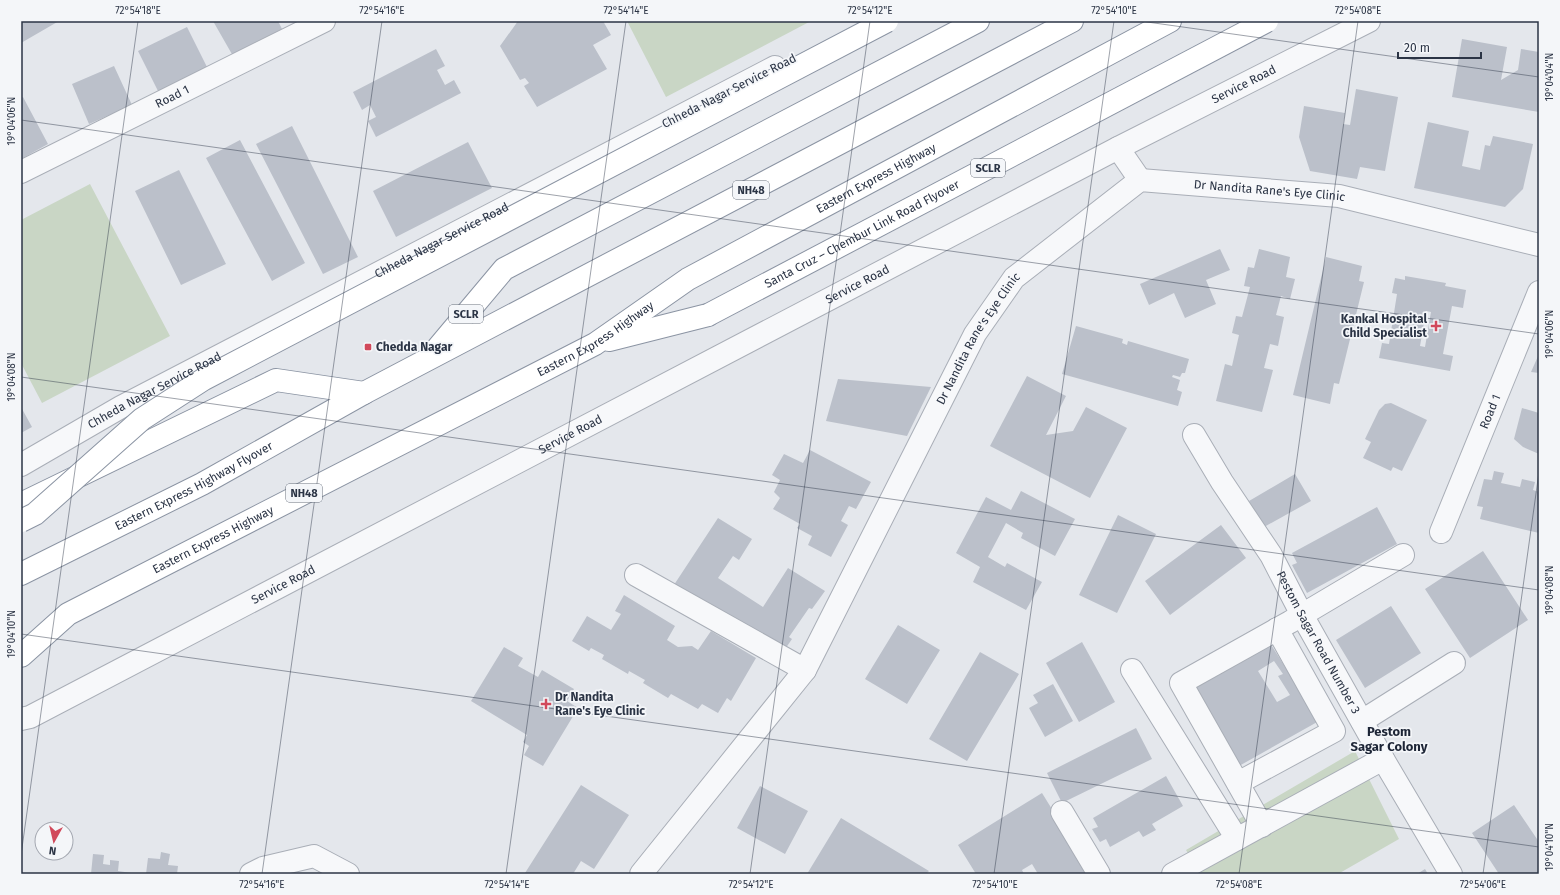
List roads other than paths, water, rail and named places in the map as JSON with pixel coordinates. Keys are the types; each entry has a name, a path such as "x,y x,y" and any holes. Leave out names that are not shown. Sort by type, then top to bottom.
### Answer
{"highway":[{"path":"21,521 35,514 142,419 204,379 887,21"},
{"name":"SCLR","path":"429,359 504,270 978,21"},
{"name":"NH48","path":"364,393 1072,21"},
{"name":"Eastern Express Highway","path":"21,656 68,614 595,344 688,279 1170,21"},
{"name":"Santa Cruz – Chembur Link Road Flyover","path":"595,344 708,315 1267,21"},
{"path":"21,504 276,380 364,393"},
{"name":"Eastern Express Highway Flyover","path":"21,574 202,484 364,393"}],"street":[{"name":"Road 1","path":"21,172 324,21"},
{"name":"Chheda Nagar Service Road","path":"21,465 121,407 864,21"},
{"name":"Service Road","path":"21,719 30,717 1118,148 1369,21"},
{"path":"1118,148 1140,180"},
{"name":"Dr Nandita Rane's Eye Clinic","path":"641,874 805,670 974,334 1014,278 1140,180 1339,196 1539,245"},
{"name":"Road 1","path":"1441,532 1539,292"},
{"name":"Pestom Sagar Road Number 3","path":"1194,435 1222,482 1271,555 1302,615 1383,759 1451,874"},
{"path":"1262,826 1181,682 1302,615 1403,555"},
{"path":"636,574 805,670"},
{"path":"1238,783 1334,731 1277,629"},
{"path":"1362,721 1454,663"},
{"path":"1132,670 1237,839"},
{"path":"1173,874 1383,759"},
{"path":"1062,812 1099,874"},
{"path":"250,874 263,868 314,856 348,874"}],"place":[{"name":"Kankal Hospital Child Specialist","path":"1436,326"},
{"name":"Chedda Nagar","path":"368,347"},
{"name":"Dr Nandita Rane's Eye Clinic","path":"546,704"}],"district":[{"name":"Pestom Sagar Colony","path":"1389,738"}]}
